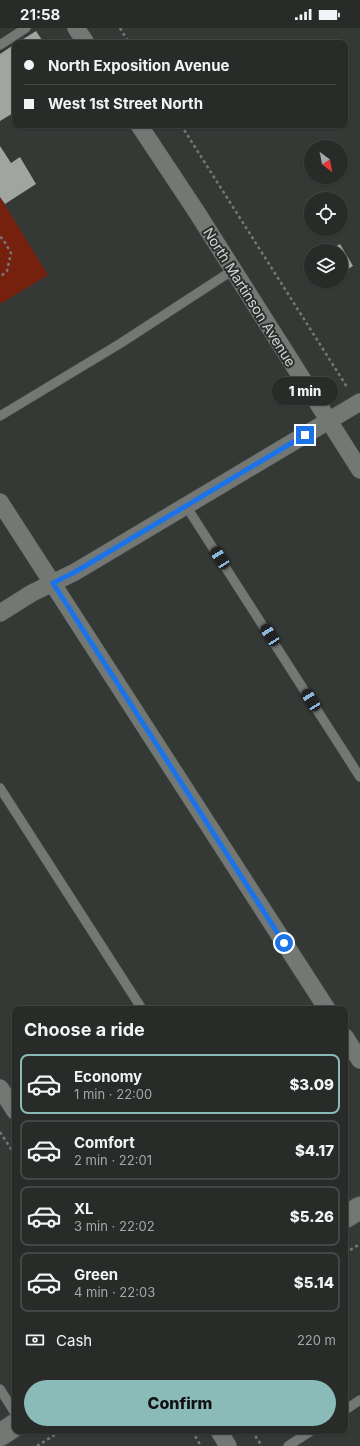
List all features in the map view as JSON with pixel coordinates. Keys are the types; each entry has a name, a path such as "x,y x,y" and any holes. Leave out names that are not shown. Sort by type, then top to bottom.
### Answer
{"street":[{"path":"76,28 84,40"},
{"name":"North Martinson Avenue","path":"140,128 233,270 360,470"},
{"path":"0,613 32,593 75,572 360,402"},
{"path":"0,502 325,1006"},
{"path":"348,1042 360,1060"},
{"path":"0,1088 12,1106"},
{"path":"348,1215 360,1208"},
{"path":"0,1435 12,1427"},
{"path":"221,1434 228,1446"}],"lane":[{"path":"0,45 26,28"},
{"path":"0,416 121,343 233,270"},
{"path":"186,506 360,777"},
{"path":"0,788 140,1006"},
{"path":"0,1389 12,1408"},
{"path":"348,1408 360,1400"},
{"path":"288,1446 306,1434"}],"path":[{"path":"120,28 127,40"},
{"path":"183,128 349,389"},
{"path":"0,237 3,239 11,253 6,271 0,276"},
{"path":"0,1132 12,1150"},
{"path":"348,1251 360,1244"},
{"path":"37,1446 56,1434"},
{"path":"194,1434 202,1446"},
{"path":"254,1434 262,1446"}],"shaded area":[{"path":"0,197 48,275 0,304"}],"building":[{"path":"36,31 42,40 22,40"},
{"path":"12,46 12,114 0,121 0,54"},
{"path":"0,146 11,163 20,157 36,184 5,204 0,197"},
{"path":"348,258 353,266 348,269"}],"route":[{"path":"284,943 53,583 75,572 305,435"}]}
